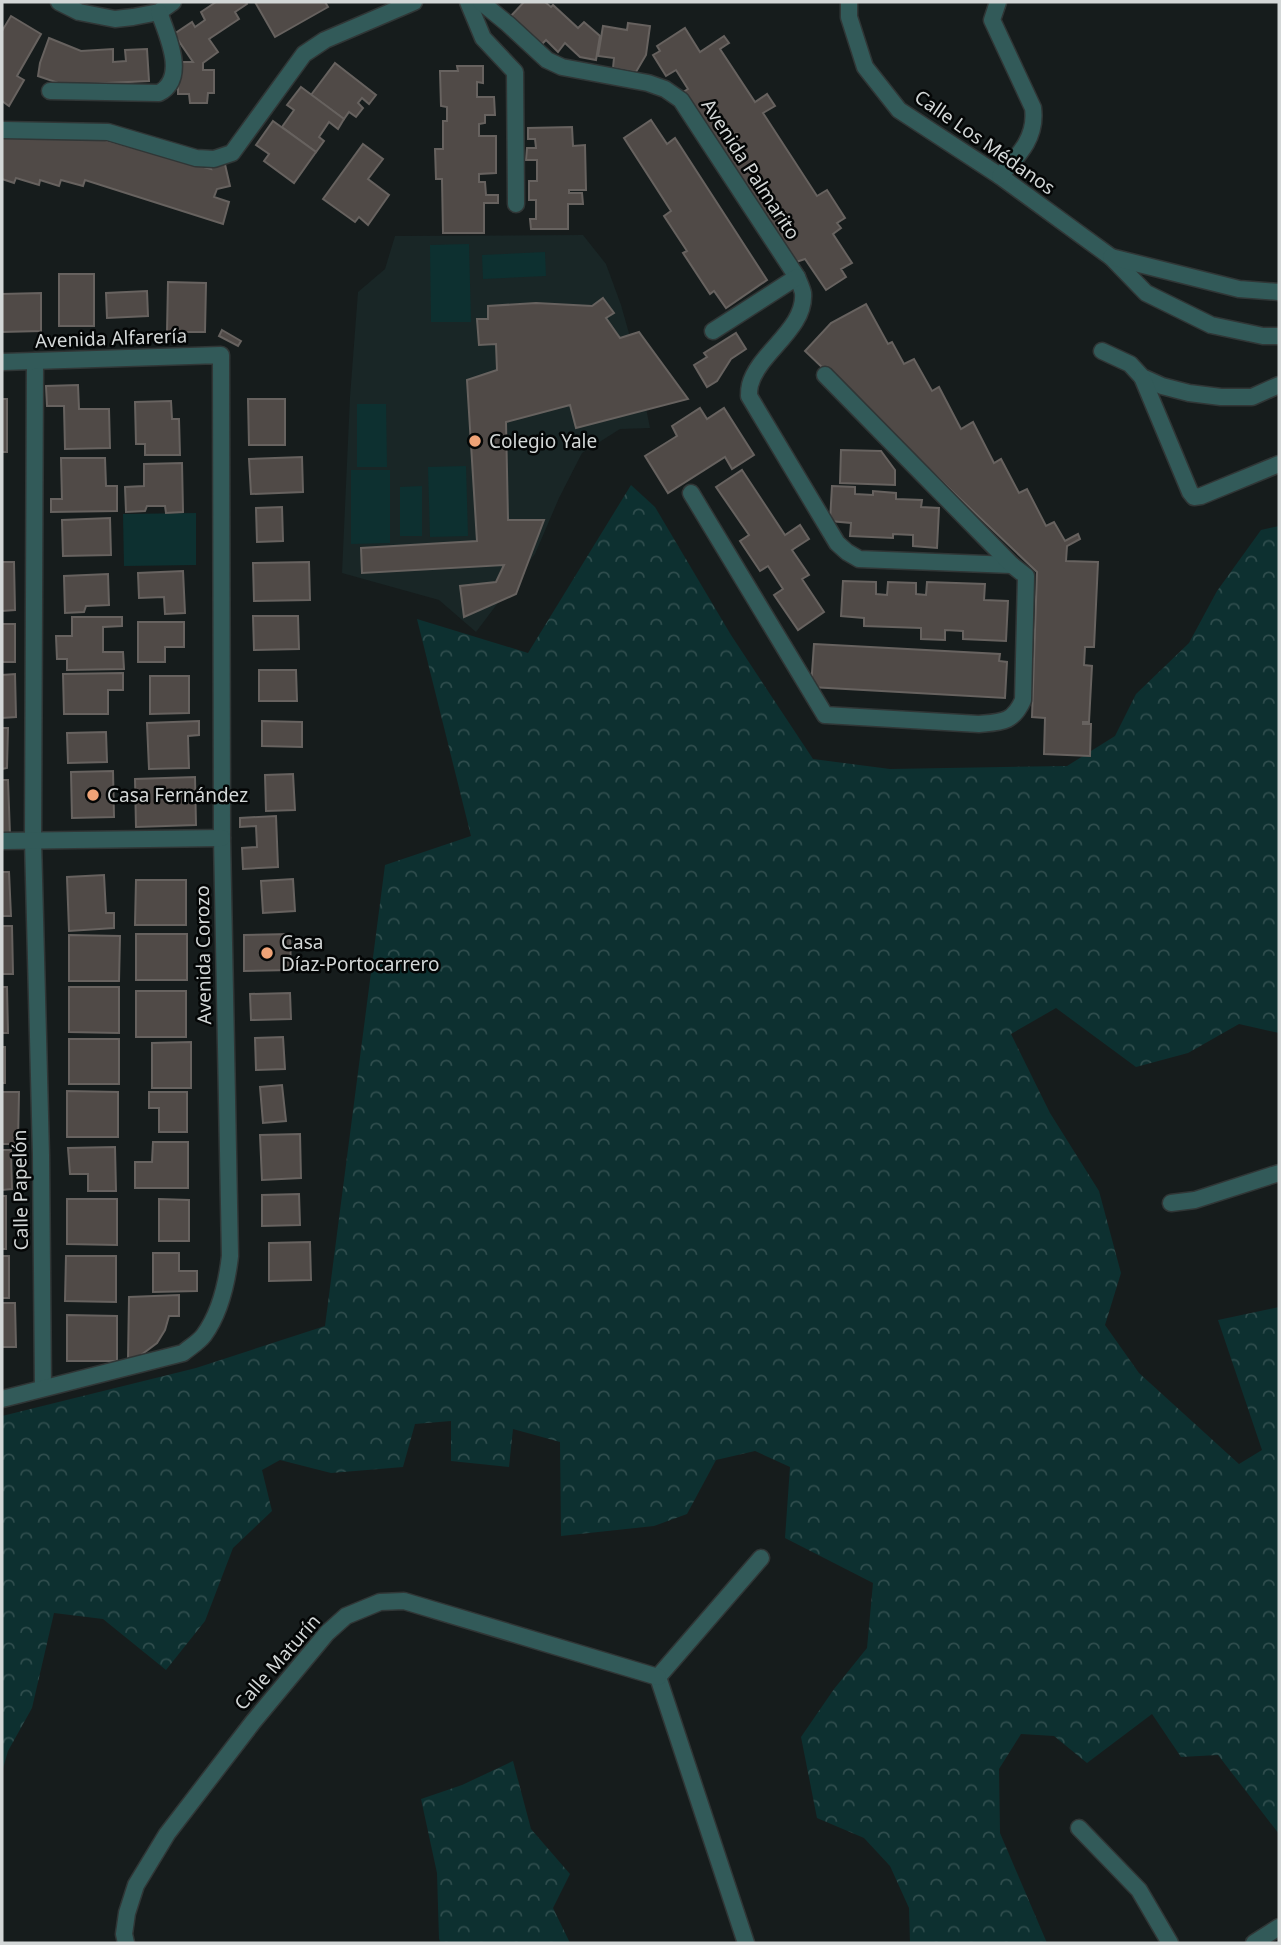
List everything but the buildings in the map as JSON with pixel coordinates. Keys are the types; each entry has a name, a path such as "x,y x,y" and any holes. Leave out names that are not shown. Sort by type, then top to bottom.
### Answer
{"street":[{"path":"59,2 79,12 115,19 159,12 173,2"},
{"path":"3,130 108,132 196,158 214,159 232,153 304,54 325,40 414,2"},
{"path":"468,2 483,37 515,72 516,204"},
{"name":"Avenida Palmarito","path":"481,2 547,60 562,67 648,83 666,89 681,100 797,277"},
{"name":"Calle Los Médanos","path":"849,2 849,17 865,67 899,110 1000,176 1111,257 1146,293 1211,325 1263,336 1279,336"},
{"path":"998,2 992,20 1032,108 1035,122 1032,134 1000,176"},
{"path":"50,91 159,93 167,88 172,80 173,57 159,12"},
{"name":"Calle Los Médanos","path":"1111,257 1239,289 1279,292"},
{"path":"713,331 797,277 803,294 797,318 757,371 750,385 749,397 837,543 859,559 1012,565"},
{"path":"1102,351 1130,364 1142,377 1194,497 1279,464"},
{"name":"Avenida Alfarería","path":"2,362 221,355"},
{"name":"Avenida Corozo","path":"2,1399 183,1353 204,1335 227,1283 230,1256 222,838 221,355"},
{"name":"Calle Papelón","path":"35,361 33,840 41,1155 43,1388"},
{"path":"691,493 825,715 979,724 1002,722 1017,713 1023,701 1026,576 1012,565 825,375"},
{"path":"1142,377 1180,391 1221,397 1252,397 1279,385"},
{"path":"2,841 222,838"},
{"path":"1171,1203 1195,1200 1279,1173"},
{"path":"746,1943 658,1677 761,1558"},
{"name":"Calle Maturín","path":"126,1943 124,1934 127,1913 136,1885 167,1834 253,1722 327,1633 346,1616 380,1602 404,1601 658,1677"},
{"path":"1079,1828 1139,1890 1170,1943"},
{"path":"1254,1943 1279,1927"}],"shaded area":[{"name":"Colegio Yale","path":"583,235 606,264 621,305 636,358 650,428 620,429 582,453 535,554 476,632 439,600 342,573 358,292 385,269 395,236"}],"green space":[{"path":"469,244 471,322 431,322 430,245"},
{"path":"545,252 546,276 483,279 482,255"},
{"path":"357,404 386,404 387,467 357,467"},
{"path":"466,466 468,536 430,537 428,467"},
{"path":"351,470 390,470 390,543 351,544"},
{"path":"631,485 655,507 731,635 813,759 890,769 1067,766 1115,736 1136,694 1189,643 1217,591 1261,530 1279,526 1279,1033 1239,1024 1188,1053 1136,1067 1056,1008 1011,1034 1050,1113 1099,1191 1121,1273 1105,1325 1139,1373 1239,1464 1262,1450 1218,1320 1279,1307 1279,1834 1218,1755 1181,1757 1152,1714 1087,1763 1054,1736 1021,1734 999,1769 1000,1833 1047,1943 910,1943 909,1908 890,1866 864,1838 817,1818 801,1737 867,1648 873,1583 785,1538 790,1467 755,1451 716,1460 687,1514 654,1526 561,1536 560,1442 513,1429 509,1467 451,1461 451,1421 415,1424 403,1467 331,1473 280,1460 262,1470 272,1511 233,1548 205,1621 166,1670 103,1619 54,1613 32,1708 8,1751 2,1772 2,1416 196,1368 325,1326 385,865 471,836 417,619 528,653"},
{"path":"422,486 422,536 400,536 400,487"},
{"path":"196,513 196,565 124,566 123,514"},
{"path":"513,1761 531,1829 570,1874 553,1908 570,1943 441,1943 437,1873 421,1799 462,1785"}],"place":[{"name":"Colegio Yale","path":"475,441"},
{"name":"Casa Fernández","path":"93,795"},
{"name":"Casa Díaz-Portocarrero","path":"267,953"}]}
